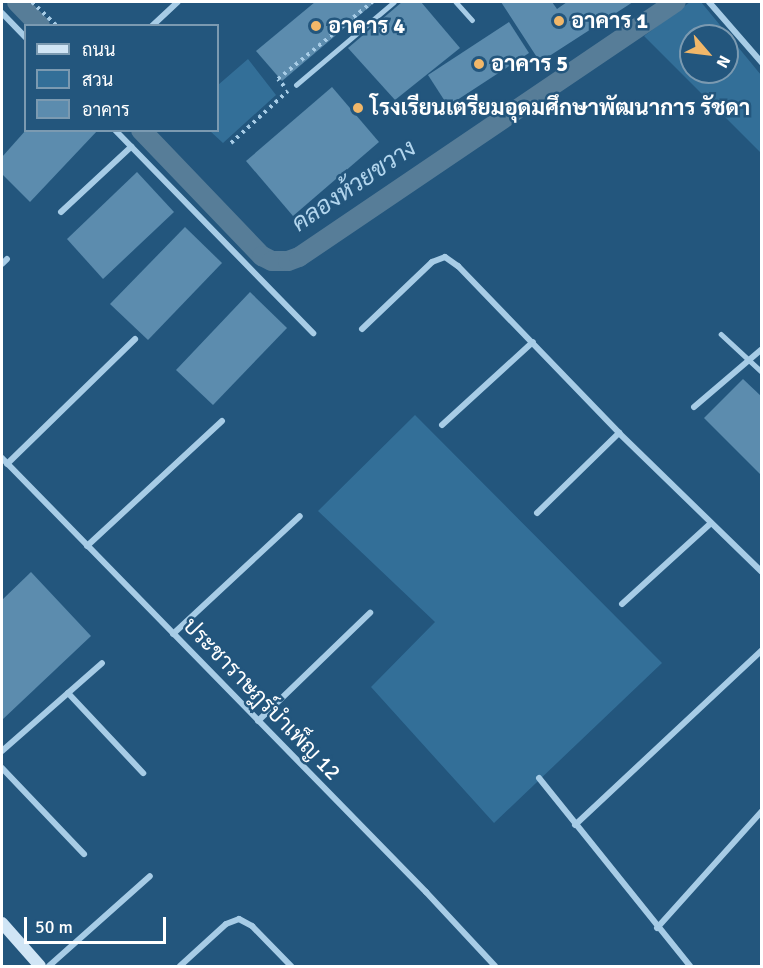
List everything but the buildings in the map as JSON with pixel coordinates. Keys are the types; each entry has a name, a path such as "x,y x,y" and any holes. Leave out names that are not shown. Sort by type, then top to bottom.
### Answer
{"main road":[{"path":"2,923 40,966"}],"street":[{"path":"154,24 178,2"},
{"path":"709,2 762,63"},
{"path":"2,13 24,36"},
{"path":"117,132 313,333"},
{"path":"62,212 131,147"},
{"path":"362,329 432,262 445,257 458,266 619,433 762,572"},
{"path":"7,464 135,339"},
{"path":"442,425 533,342"},
{"path":"694,407 762,349"},
{"path":"87,546 222,421"},
{"path":"537,513 619,433"},
{"name":"ประชาราษฎร์บำเพ็ญ 12","path":"2,458 495,966"},
{"path":"173,634 300,516"},
{"path":"622,604 711,523"},
{"path":"258,721 370,613"},
{"path":"575,825 762,650"},
{"path":"2,751 102,663"},
{"path":"69,693 143,773"},
{"path":"2,768 84,854"},
{"path":"538,778 690,966"},
{"path":"657,928 762,811"},
{"path":"49,966 150,876"},
{"path":"180,966 226,924 239,919 252,926 291,966"}],"lane":[{"path":"296,85 394,2"},
{"path":"456,2 472,20"},
{"path":"721,334 762,372"}],"path":[{"path":"32,2 55,24"},
{"path":"231,143 289,90"}],"green space":[{"path":"690,2 701,2 719,24 679,24 679,71 644,36"},
{"path":"739,48 761,75 761,153 692,84 739,84"},
{"path":"248,59 276,95 223,143 211,132 219,132 219,84"},
{"path":"415,415 662,663 494,823 371,687 435,622 318,511"}],"waterway":[{"name":"คลองห้วยขวาง","path":"17,2 38,24"},
{"name":"คลองห้วยขวาง","path":"143,132 262,256 272,261 288,261 299,257 676,2"}],"place":[{"name":"อาคาร 1","path":"559,21"},
{"name":"อาคาร 4","path":"316,26"},
{"name":"อาคาร 5","path":"479,64"},
{"name":"โรงเรียนเตรียมอุดมศึกษาพัฒนาการ รัชดา","path":"358,108"}]}
